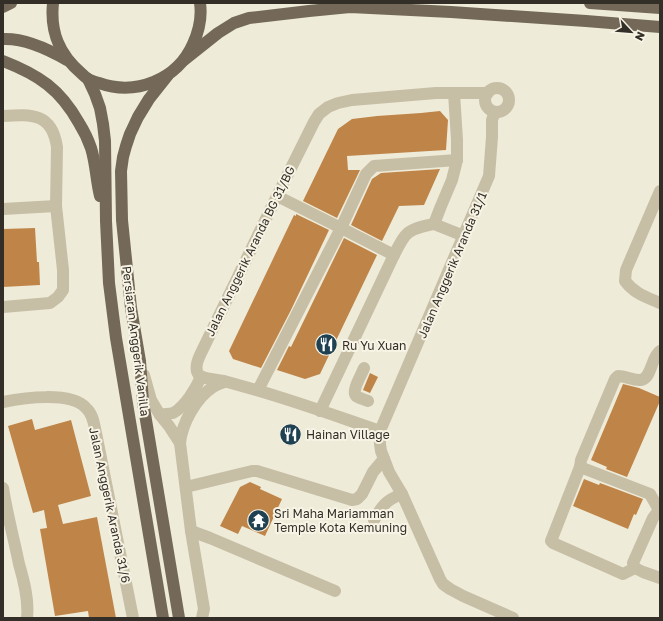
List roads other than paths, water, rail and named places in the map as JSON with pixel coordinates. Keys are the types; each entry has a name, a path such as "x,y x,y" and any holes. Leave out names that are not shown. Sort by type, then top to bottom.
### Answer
{"main road":[{"path":"3,7 11,3"},
{"path":"53,3 52,16 54,32 59,47 74,68 88,79 107,86 124,88 142,86 159,81 177,68 190,51 197,36 200,21 200,3"},
{"path":"590,3 660,8"},
{"path":"184,60 218,33 248,18 350,7 451,12 660,27"},
{"path":"3,39 23,41 39,46 68,60"},
{"path":"3,61 45,82 62,97 73,113 85,133 91,147 98,188 106,221"},
{"name":"Persiaran Anggerik Vanilla","path":"168,75 157,87 138,117 130,134 123,157 121,171 122,220 131,308 140,361 146,417 179,618"},
{"name":"Persiaran Anggerik Vanilla","path":"88,79 100,108 103,124 105,141 106,221 109,282 116,338 163,618"}],"street":[{"path":"502,88 508,94 510,101 503,111 495,112 488,108 486,104 486,96 490,90 502,88"},
{"path":"434,224 452,180 457,160 458,140 454,93"},
{"name":"Jalan Anggerik Aranda BG 31/BG","path":"202,377 198,374 197,370 197,362 201,353 277,196 319,114 328,107 352,100 454,93 488,93"},
{"name":"Jalan Anggerik Aranda 31/1","path":"495,112 492,120 489,176 380,431 380,444 389,472 402,494 443,584 463,596 513,618"},
{"path":"3,116 33,116 45,120 53,130 56,137 56,206 63,270 63,290 58,297 50,303 3,307"},
{"path":"258,390 341,228 366,174 374,166 457,160"},
{"path":"660,191 626,270 625,281 630,288 637,293 660,303"},
{"path":"277,196 394,255"},
{"path":"3,209 56,206"},
{"path":"320,411 394,255 406,235 422,226 434,224 464,236"},
{"path":"635,568 623,574 552,544 551,541 580,467 581,460 615,379 618,376 642,380 646,377 654,358 658,352 660,352"},
{"path":"140,361 145,383 152,400 160,415 180,443"},
{"path":"340,369 362,374 354,390 354,394 368,401"},
{"path":"160,415 172,414 179,410 194,391 202,377 258,390 380,431"},
{"path":"202,618 204,609 180,443 183,426 196,404 203,395 213,387 224,382"},
{"name":"Jalan Anggerik Aranda 31/6","path":"3,402 19,399 50,397 78,401 88,409 92,416 96,433 133,618"},
{"path":"186,487 252,471 258,471 352,500 357,499 362,494 373,472 384,459"},
{"path":"580,467 650,494 659,510 653,518 633,563 635,568 660,578"},
{"path":"3,488 4,506 25,586 28,606 27,618"},
{"path":"374,520 385,503 402,494"},
{"path":"192,531 335,591"}],"place":[{"name":"Ru Yu Xuan","path":"327,345"},
{"name":"Hainan Village","path":"290,434"},
{"name":"Sri Maha Mariamman Temple Kota Kemuning","path":"258,520"}]}
